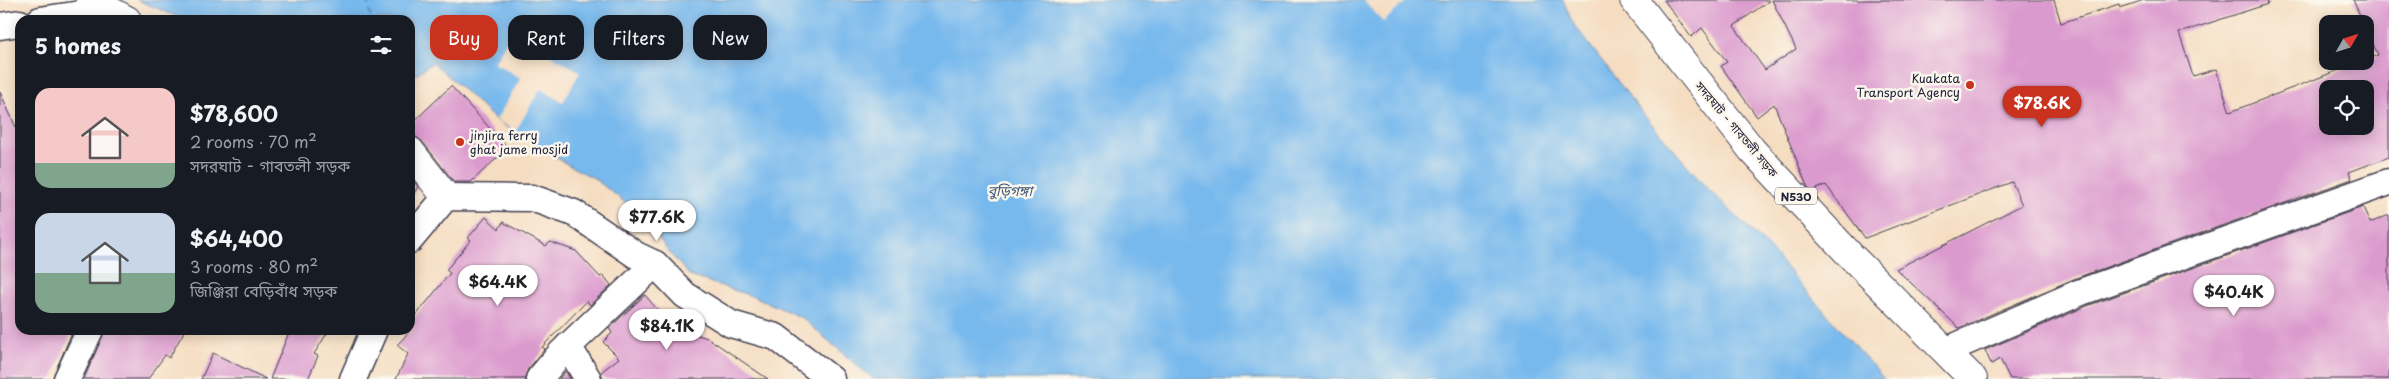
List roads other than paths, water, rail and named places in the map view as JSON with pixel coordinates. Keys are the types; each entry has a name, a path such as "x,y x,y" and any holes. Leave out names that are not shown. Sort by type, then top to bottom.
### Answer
{"main road":[{"name":"সদরঘাট - গাবতলী সড়ক","path":"1634,0 1752,150 1850,255 1973,379"},
{"path":"415,157 446,197"}],"street":[{"path":"74,15 108,10"},
{"path":"0,26 15,24"},
{"path":"1945,350 2081,292 2389,182"},
{"path":"415,234 446,197 532,198 574,213 636,255 655,264 685,295 731,324 776,337 831,379"},
{"path":"539,379 568,346 655,264"},
{"path":"67,379 88,335"},
{"path":"353,379 372,335"},
{"path":"568,346 588,379"}],"water":[{"name":"বুড়িগঙ্গা","path":"137,0 1563,0 1572,22 1639,109 1704,185 1766,245 1884,379 873,379 802,318 758,298 690,276 667,250 649,223 632,208 594,178 572,167 496,120 433,62 415,75 415,15 173,15"}],"place":[{"name":"Kuakata Transport Agency","path":"1970,85"},
{"name":"jinjira ferry ghat jame mosjid","path":"460,142"}]}
